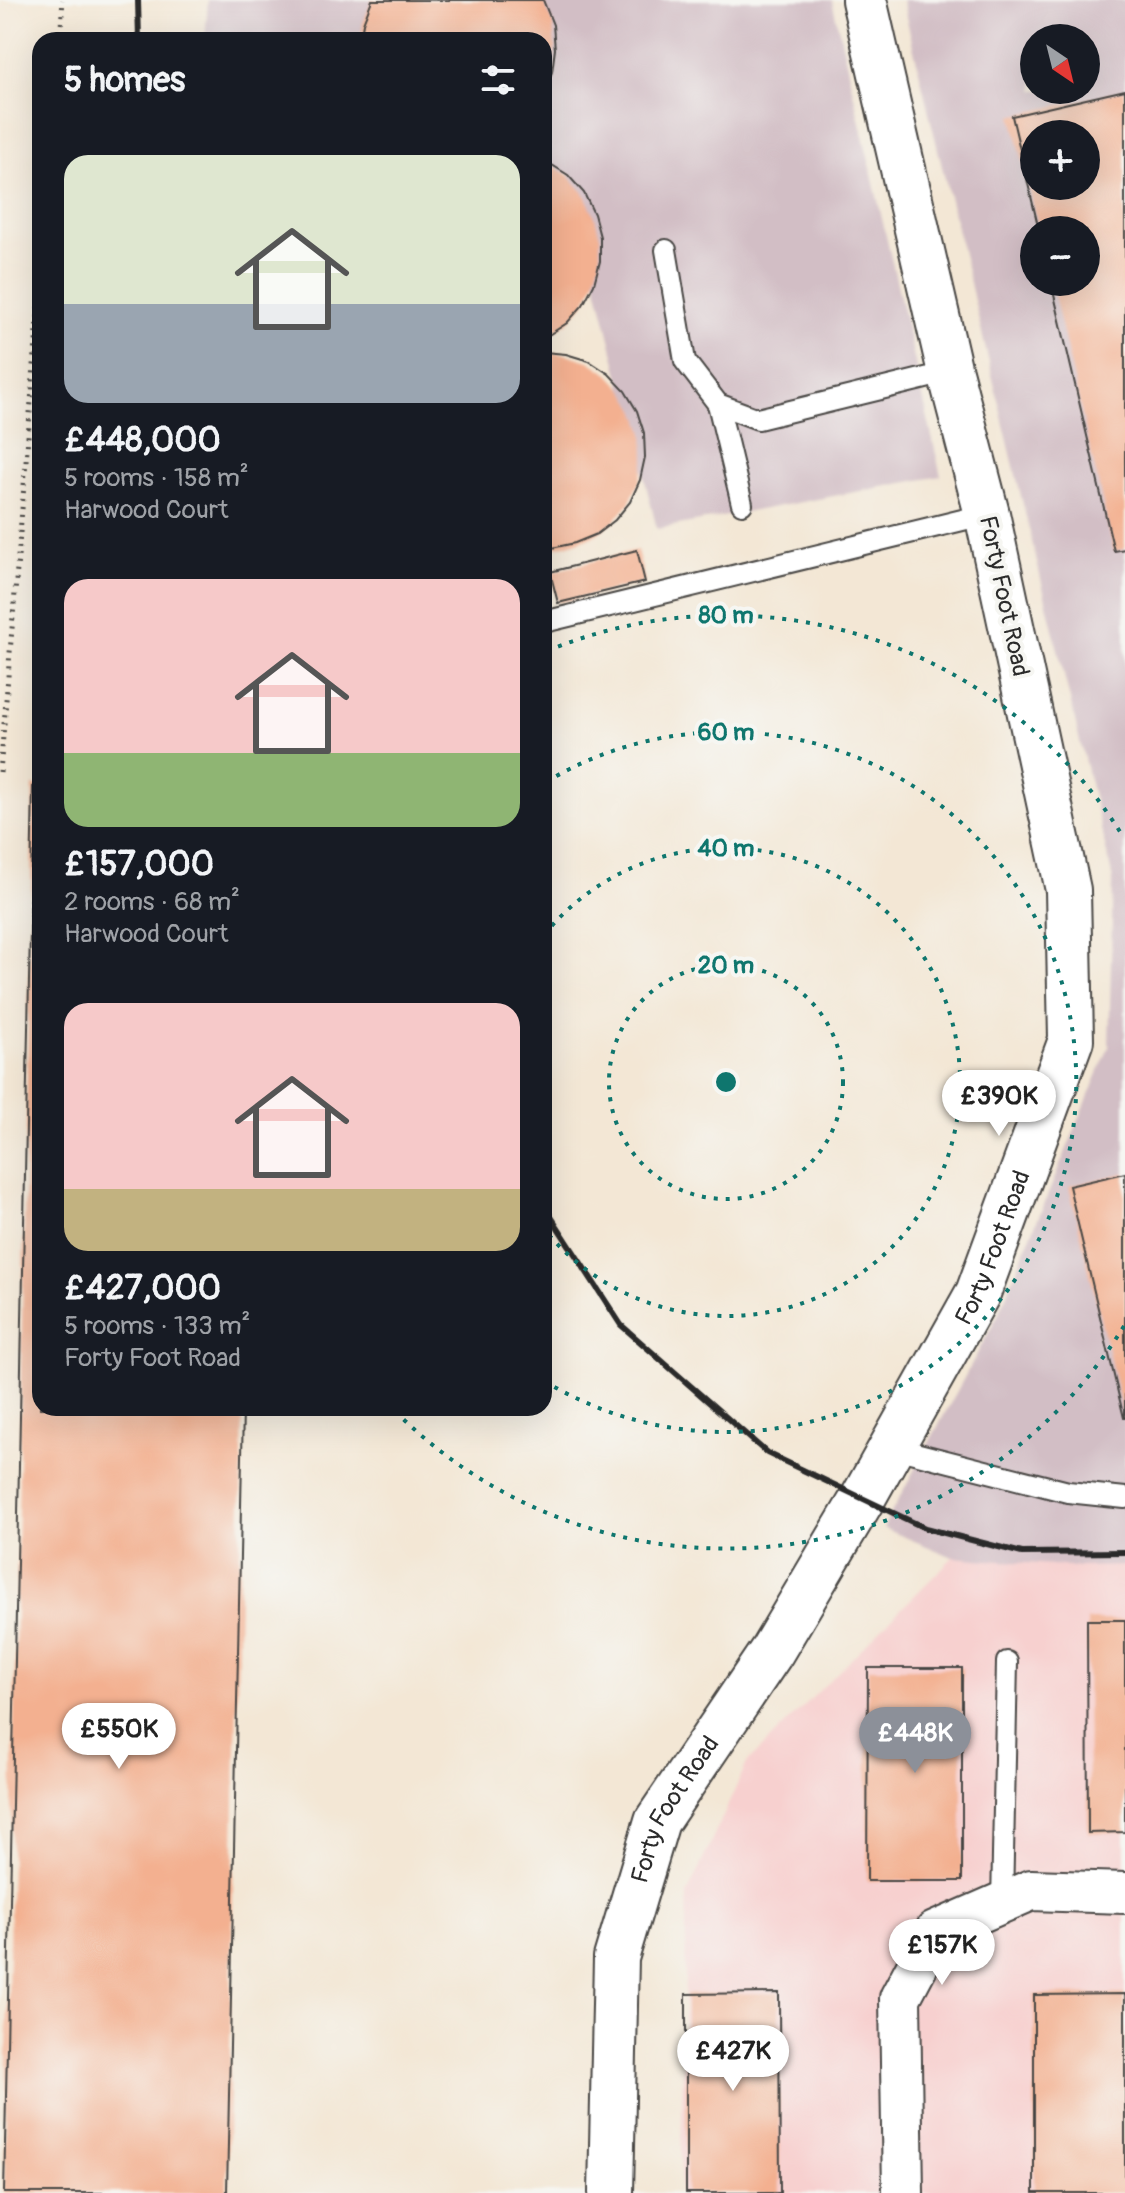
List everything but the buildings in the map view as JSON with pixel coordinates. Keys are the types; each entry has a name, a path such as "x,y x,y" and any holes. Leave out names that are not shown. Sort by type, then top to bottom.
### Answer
{"street":[{"name":"Forty Foot Road","path":"611,2193 616,1958 657,1821 772,1651 978,1293 1071,1040 1068,890 987,514 950,372 864,0"},
{"path":"903,2193 900,1998 935,1932 1031,1890 1125,1893"}],"lane":[{"path":"666,250 685,361 718,404 742,504"},
{"path":"718,404 758,419 950,372"},
{"path":"552,620 987,514"},
{"path":"891,1447 1068,1492 1125,1498"},
{"path":"1002,1903 1007,1662"}],"path":[{"path":"61,32 63,0"},
{"path":"0,772 32,390"}],"shaded area":[{"path":"208,0 832,0 941,476 657,529 569,173 552,170 552,32 206,32"},
{"path":"902,0 1125,0 1125,1566 1075,1567 953,1557 883,1528 998,1315 1109,1047 1113,879"},
{"path":"953,1557 1125,1557 1125,2193 680,2193 687,1895 747,1763"}],"railway":[{"path":"138,0 139,32"},
{"path":"552,1218 621,1325 767,1453 925,1528 1022,1553 1125,1552"}]}
